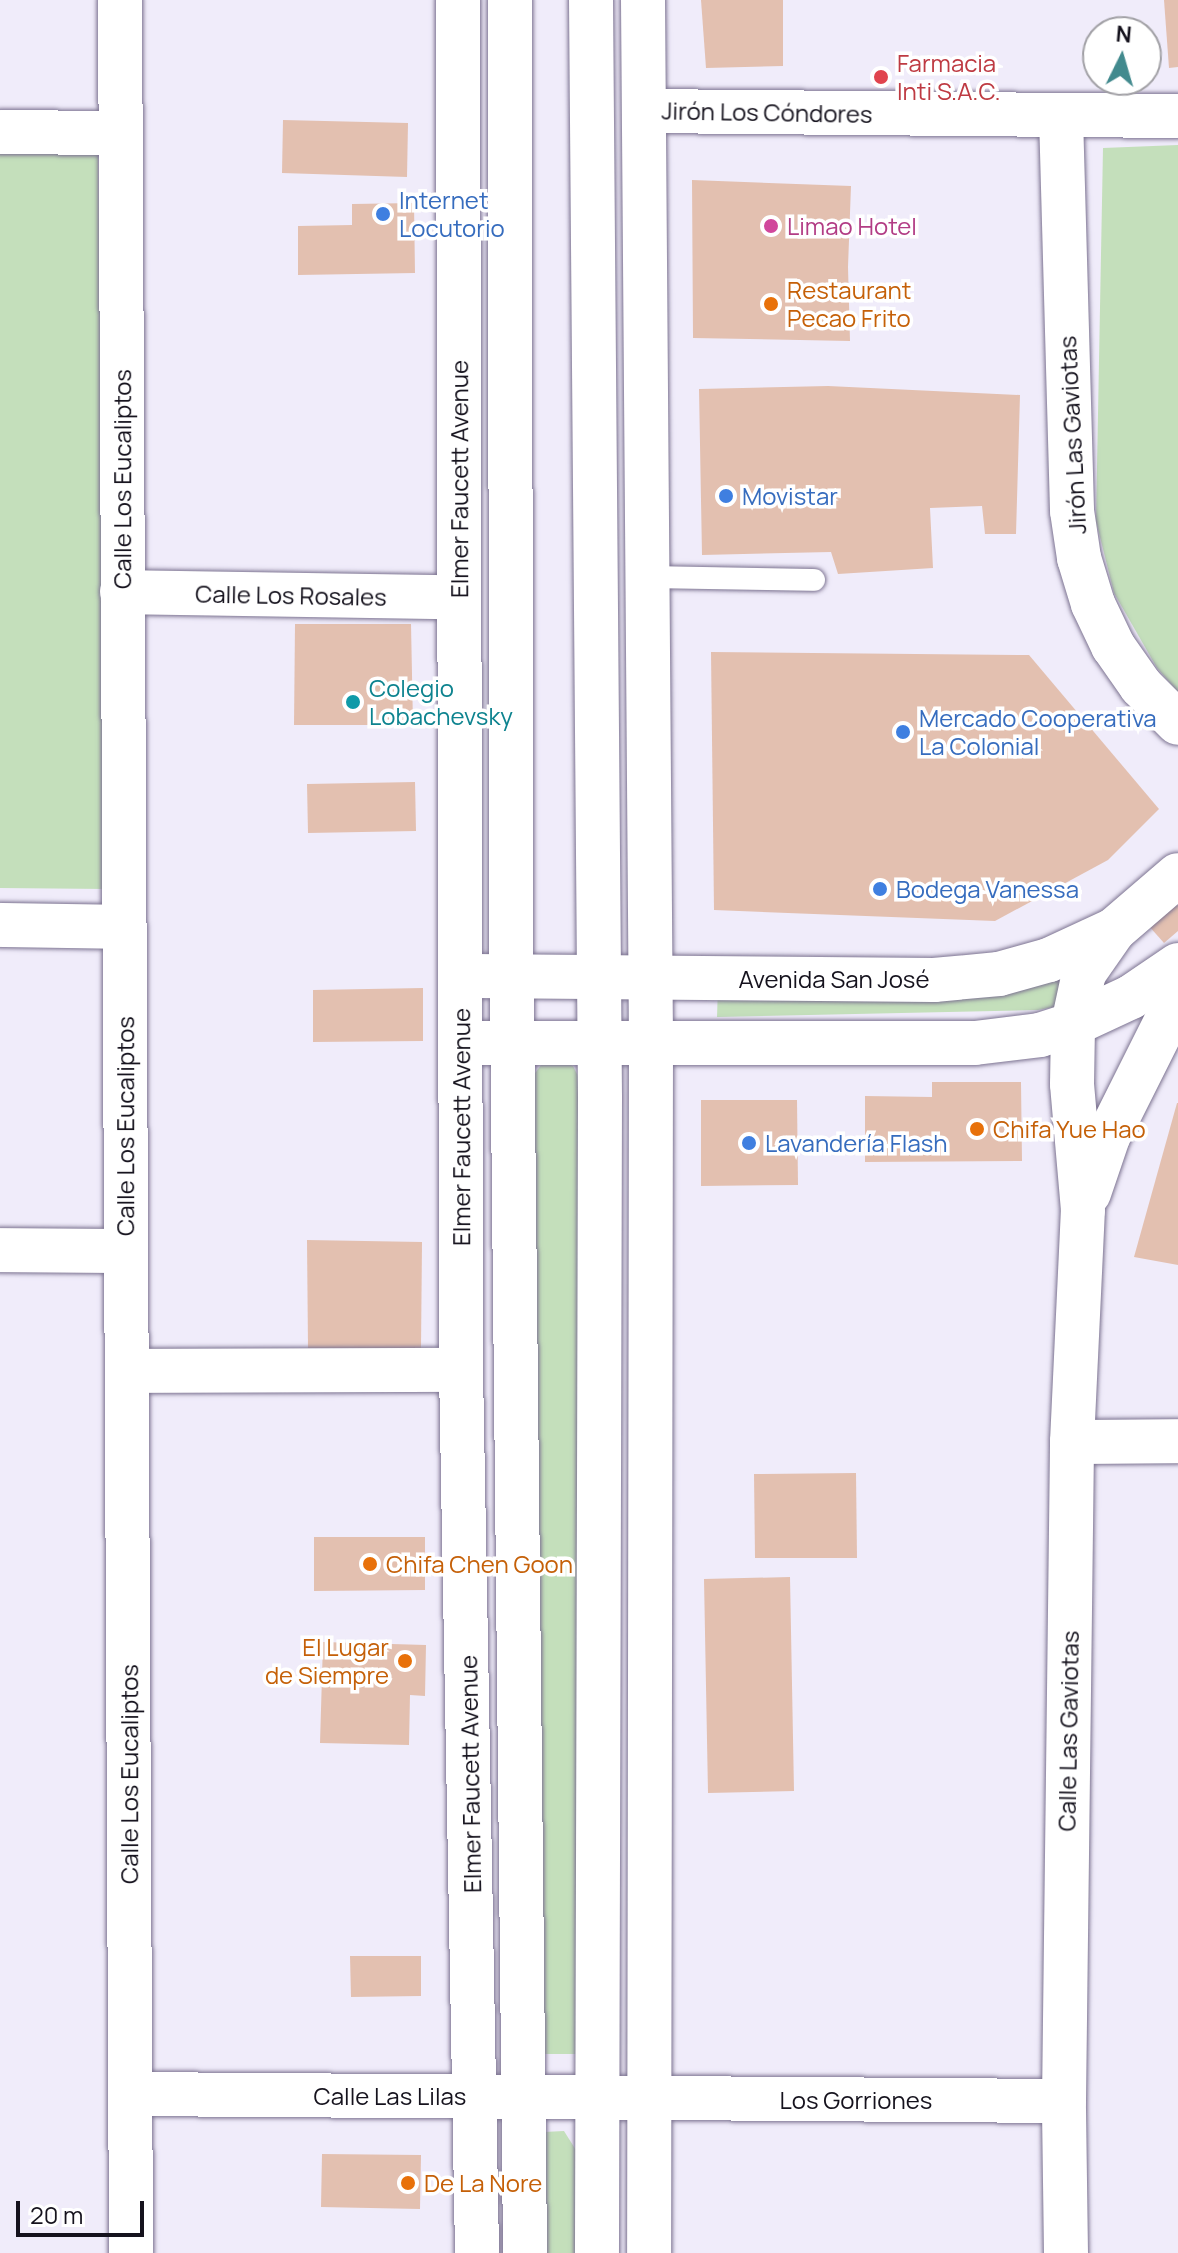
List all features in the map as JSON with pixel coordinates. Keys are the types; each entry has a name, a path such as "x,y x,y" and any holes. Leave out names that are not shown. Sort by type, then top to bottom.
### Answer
{"main road":[{"name":"Calle Los Eucaliptos","path":"120,0 131,2253"},
{"name":"Elmer Faucett Avenue","path":"458,0 461,1370 477,2097 477,2253"},
{"name":"Elmer Faucett Avenue","path":"510,0 511,977 525,2253"},
{"path":"591,0 600,1044 597,2253"},
{"path":"643,0 651,1044 649,2253"},
{"name":"Jirón Los Cóndores","path":"644,111 1178,116"},
{"name":"Jirón Las Gaviotas","path":"1061,116 1072,511 1079,558 1093,604 1113,646 1141,686 1178,723"},
{"path":"0,132 121,133"},
{"name":"Calle Los Rosales","path":"122,592 459,597"},
{"name":"Avenida San José","path":"460,976 934,980 999,974 1049,960 1114,930 1178,875"},
{"path":"0,925 124,927"},
{"name":"Calle Las Gaviotas","path":"1066,2253 1064,2101 1072,1442 1083,1210 1072,1084 1073,1024 1084,973 1114,930"},
{"path":"461,1043 975,1043 1040,1035 1073,1024 1131,997 1178,965"},
{"name":"Calle Las Gaviotas","path":"1083,1210 1108,1137 1178,997"},
{"path":"0,1250 126,1251"},
{"path":"127,1371 461,1370"},
{"path":"1072,1442 1178,1441"},
{"name":"Calle Las Lilas","path":"130,2094 649,2098"},
{"name":"Los Gorriones","path":"649,2098 1064,2101"}],"lane":[{"path":"646,577 814,580"}],"green space":[{"path":"98,143 107,889 0,888 0,147"},
{"path":"1178,145 1178,692 1157,668 1114,593 1096,521 1103,148"},
{"path":"1079,963 1060,1006 1038,1010 717,1017 718,987"},
{"path":"559,1060 573,1066 584,1088 584,2054 531,2054 530,1080 541,1065"},
{"path":"564,2131 586,2166 586,2253 531,2253 544,2132"}],"building":[{"path":"701,0 783,0 783,66 706,68"},
{"path":"1164,0 1178,0 1178,67 1169,68"},
{"path":"283,120 408,123 407,177 282,173"},
{"path":"692,180 851,186 848,267 850,341 693,338"},
{"path":"414,203 415,273 298,275 298,226 352,225 352,204"},
{"path":"828,386 1020,395 1016,534 985,534 982,506 930,508 933,568 838,574 831,552 702,555 699,389"},
{"path":"295,624 411,624 413,725 294,725"},
{"name":"Mercado Cooperativa La Colonial","path":"711,652 1029,655 1159,809 1108,860 995,921 714,910"},
{"path":"415,782 416,831 308,833 307,784"},
{"path":"1174,902 1178,906 1178,931 1164,943 1148,925"},
{"path":"423,988 423,1041 313,1042 313,990"},
{"name":"Chifa Yue Hao","path":"932,1082 1021,1082 1022,1161 865,1162 865,1096 932,1097"},
{"name":"Lavandería Flash","path":"701,1100 797,1100 798,1185 701,1186"},
{"path":"1178,1103 1178,1265 1134,1257"},
{"path":"307,1240 422,1242 421,1349 308,1348"},
{"path":"856,1473 857,1558 755,1558 754,1474"},
{"name":"Chifa Chen Goon","path":"314,1537 425,1537 425,1590 314,1591"},
{"path":"790,1577 794,1791 708,1793 704,1579"},
{"path":"323,1642 426,1645 425,1696 410,1695 409,1745 320,1743"},
{"path":"350,1956 421,1956 421,1996 351,1997"},
{"path":"322,2154 421,2155 420,2209 321,2207"}],"place":[{"name":"Farmacia Inti S.A.C.","path":"881,77"},
{"name":"Internet Locutorio","path":"383,214"},
{"name":"Limao Hotel","path":"771,226"},
{"name":"Restaurant Pecao Frito","path":"771,304"},
{"name":"Movistar","path":"726,496"},
{"name":"Colegio Lobachevsky","path":"353,702"},
{"name":"Mercado Cooperativa La Colonial","path":"903,732"},
{"name":"Bodega Vanessa","path":"880,889"},
{"name":"Chifa Yue Hao","path":"977,1129"},
{"name":"Lavandería Flash","path":"749,1143"},
{"name":"Chifa Chen Goon","path":"370,1564"},
{"name":"El Lugar de Siempre","path":"405,1661"},
{"name":"De La Nore","path":"408,2183"}]}
